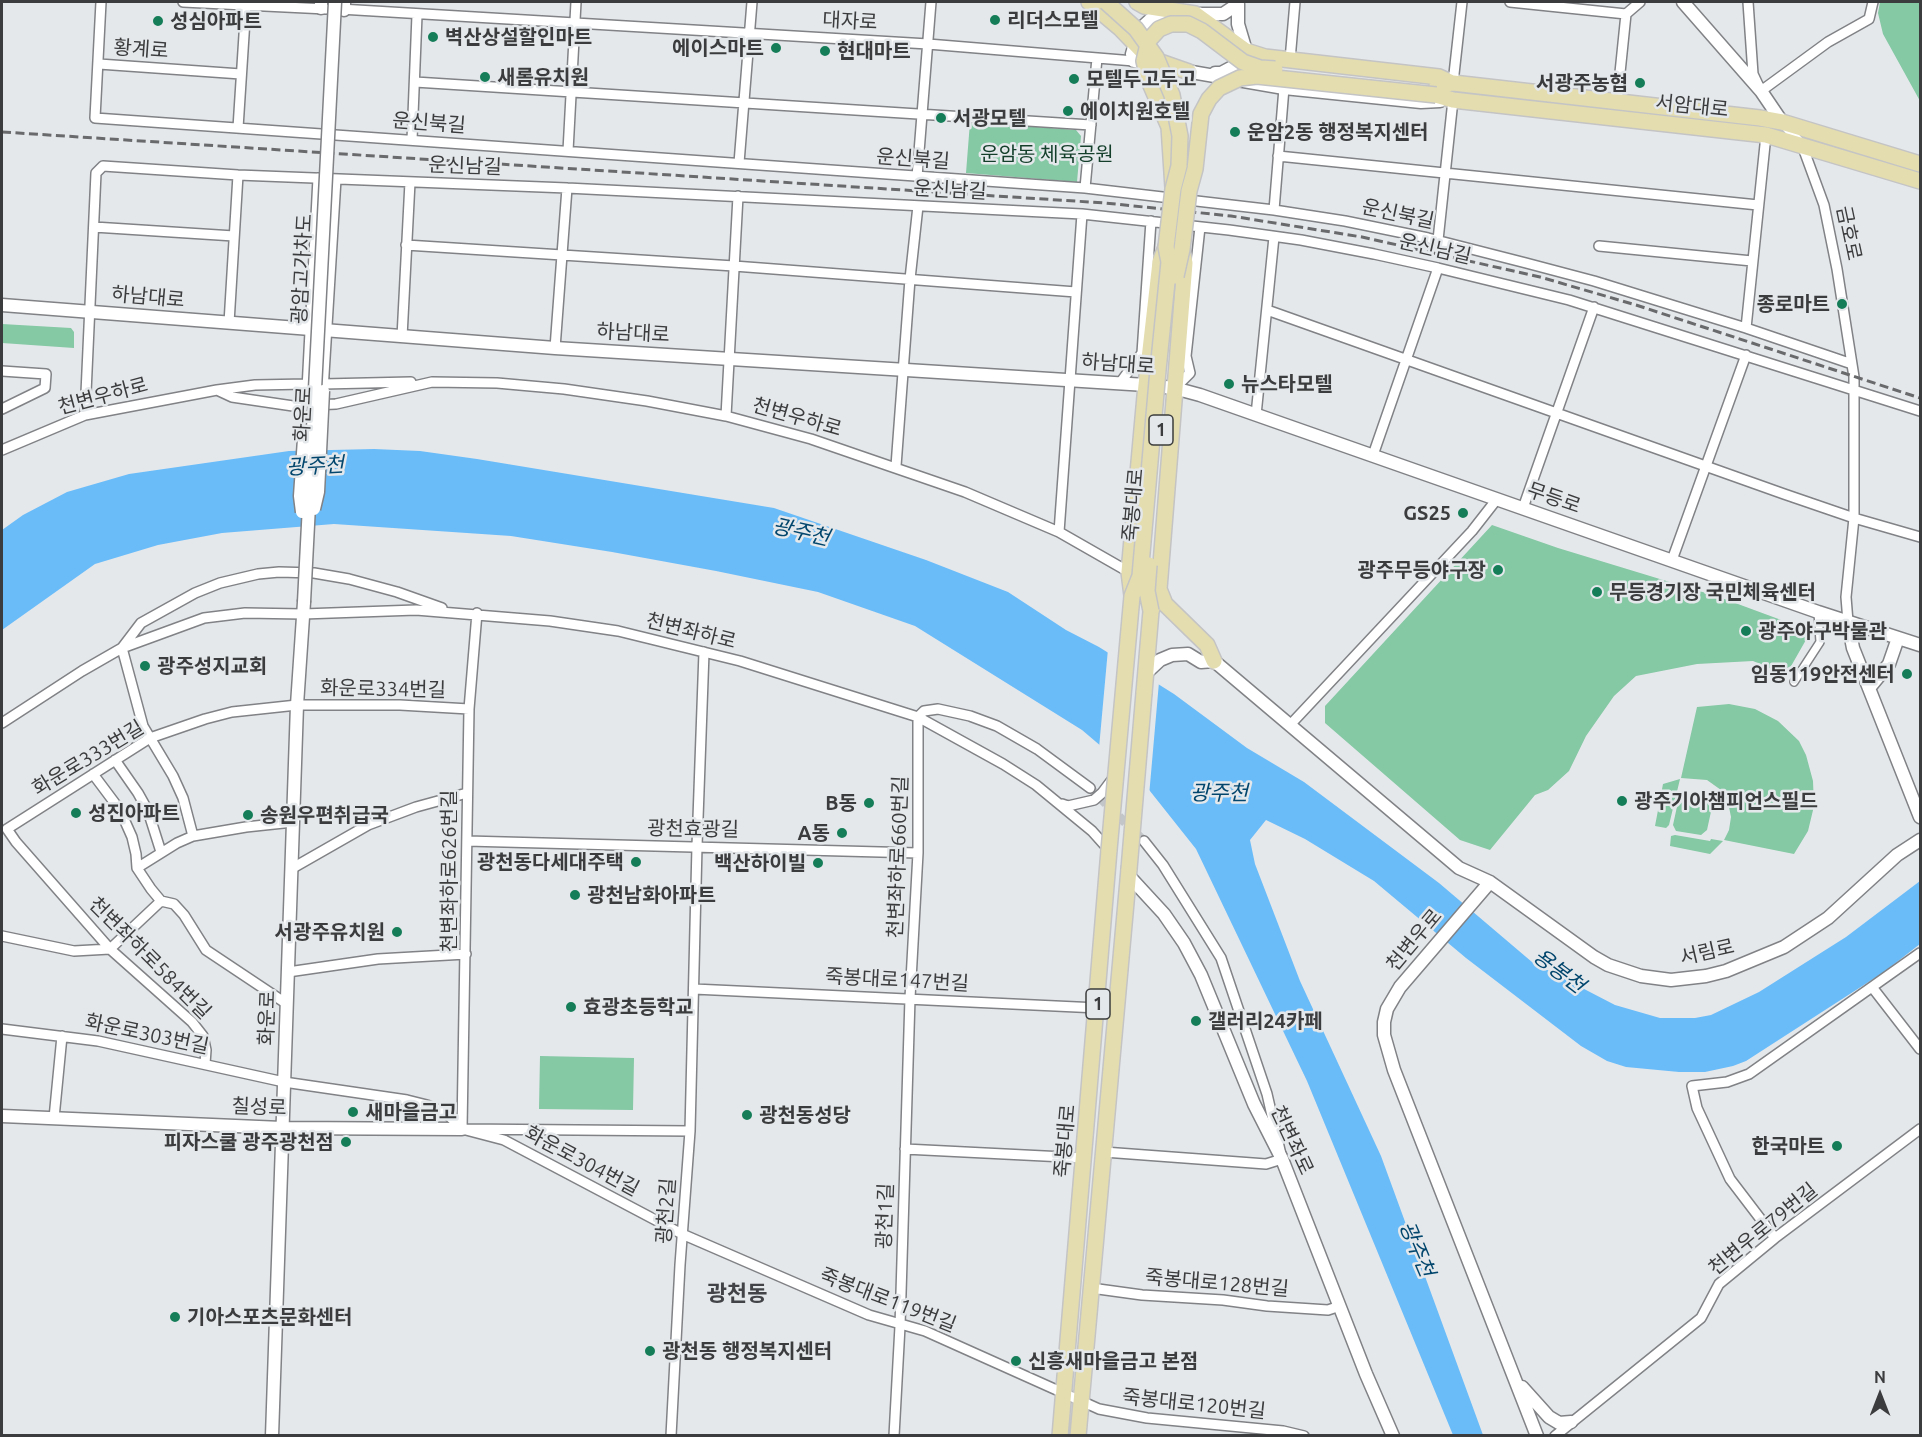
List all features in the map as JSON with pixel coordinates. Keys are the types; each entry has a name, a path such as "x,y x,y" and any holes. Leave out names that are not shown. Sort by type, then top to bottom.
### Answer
{"main road":[{"path":"1089,2 1120,28 1149,58 1190,72"},
{"name":"1","path":"1106,2 1136,29 1149,46 1169,87 1177,114 1180,136 1181,190"},
{"name":"1","path":"1118,2 1143,24 1155,39 1183,101 1189,140 1187,168 1181,190 1174,248"},
{"path":"1137,2 1144,6 1195,14 1246,51 1265,57 1439,77 1453,83"},
{"path":"1181,190 1169,127 1149,81 1144,61 1149,40 1159,29 1171,24 1188,24 1202,31 1243,62 1260,68 1436,90"},
{"path":"1181,190 1195,169 1201,114 1209,99 1219,88 1229,82 1257,76 1436,90"},
{"name":"서암대로","path":"1436,90 1453,83 1760,118 1920,164"},
{"name":"서암대로","path":"1436,90 1453,100 1766,135 1920,181"},
{"path":"1132,596 1129,572 1160,262 1174,248 1185,262 1159,590 1151,611"},
{"name":"죽봉대로","path":"1132,596 1140,576 1169,262 1174,248"},
{"name":"죽봉대로","path":"1078,1436 1151,611 1147,591 1178,263 1174,248"},
{"path":"1159,590 1165,604 1207,645 1214,661"},
{"name":"1","path":"1110,850 1132,596"},
{"name":"죽봉대로","path":"1060,1436 1110,850"}],"street":[{"name":"황계로","path":"95,118 101,2"},
{"name":"대자로","path":"183,2 341,4 417,15 928,44 1134,62 1190,72"},
{"path":"568,151 576,2"},
{"path":"740,163 752,2"},
{"path":"917,177 931,2"},
{"path":"1290,60 1295,2"},
{"path":"1453,83 1462,2"},
{"path":"1510,2 1626,14"},
{"path":"1617,102 1626,14 1640,2"},
{"name":"금호로","path":"1683,2 1761,91 1782,123 1802,145 1812,166 1828,222 1855,390 1854,518 1846,597 1848,622"},
{"path":"1748,2 1753,74 1761,91 1828,42 1869,18 1873,2"},
{"path":"1134,62 1133,44 1139,30 1150,20 1161,16 1223,14 1239,3"},
{"path":"1190,72 1221,73 1236,65 1246,51 1238,24 1239,3"},
{"path":"238,128 246,4"},
{"name":"광암고가차도","path":"306,540 341,4"},
{"path":"412,140 417,15"},
{"path":"1085,188 1096,58"},
{"name":"황계로","path":"99,64 241,74"},
{"name":"서암대로","path":"1190,72 1284,88 1421,102 1453,100"},
{"path":"415,82 829,110 1091,124"},
{"path":"1274,210 1284,88"},
{"path":"1438,240 1453,100"},
{"name":"운신북길","path":"95,118 1085,188 1274,210 1345,221 1438,240 1594,281 1746,328 1852,364"},
{"path":"1746,328 1766,135"},
{"path":"1278,156 1758,205"},
{"name":"운신남길","path":"89,312 96,173 103,166 238,175 567,188 1082,214 1229,230 1311,242 1438,268 1594,307 1920,411"},
{"path":"229,323 238,175"},
{"name":"화운로","path":"272,1436 297,705 306,540 300,496 318,178"},
{"name":"화운로","path":"306,540 318,492 336,179"},
{"path":"402,337 410,182"},
{"path":"555,348 567,188"},
{"path":"726,416 738,196"},
{"path":"896,466 910,279 918,206"},
{"path":"1059,532 1082,214"},
{"path":"1120,383 1142,353 1151,221"},
{"path":"94,227 234,236"},
{"path":"1174,388 1190,373 1186,356 1200,228"},
{"path":"1256,415 1274,237"},
{"path":"406,245 734,266 1076,292"},
{"path":"1599,246 1752,261"},
{"path":"1373,455 1438,268"},
{"name":"하남대로","path":"2,305 555,348 1174,388"},
{"path":"1523,508 1594,307"},
{"path":"1267,310 1784,494 1920,537"},
{"name":"하남대로","path":"85,415 89,312"},
{"path":"1672,560 1746,355"},
{"path":"2,371 46,374 45,388 2,409"},
{"name":"천변우하로","path":"217,390 232,397 293,406 336,404 432,382"},
{"name":"천변우하로","path":"323,388 432,382 497,383 564,389 648,401 726,416 811,439 896,466 965,492 1059,532 1129,572"},
{"name":"천변우하로","path":"2,450 85,415 255,385 307,387"},
{"name":"무등로","path":"1174,388 1373,455 1818,612 1920,645"},
{"path":"1290,725 1472,531 1497,499"},
{"name":"천변좌하로","path":"122,648 141,623 195,593 230,580 264,573 314,573 349,579 397,592 450,611"},
{"name":"천변좌하로","path":"2,723 82,670 122,648 204,618 303,608 416,609 550,621 618,632 740,661 918,717 1036,785 1092,831 1110,850"},
{"path":"1794,682 1820,642 1818,612"},
{"name":"천변좌하로626번길","path":"462,1129 469,709 477,613"},
{"path":"1848,622 1853,648 1920,817"},
{"path":"1870,687 1889,664 1898,638"},
{"path":"122,648 143,726 173,776 183,798 193,836"},
{"name":"광천2길","path":"671,1436 690,1131 704,652"},
{"path":"1145,674 1160,660 1172,654 1188,654 1202,662 1214,661 1459,868 1490,882"},
{"name":"화운로334번길","path":"297,705 400,705 469,709"},
{"name":"화운로333번길","path":"7,829 150,738 232,712 297,705"},
{"path":"918,717 924,711 938,709 970,716 997,726 1037,749 1090,788"},
{"name":"천변좌하로660번길","path":"910,998 918,853 918,717"},
{"path":"115,760 148,811 161,852"},
{"path":"93,774 120,810 136,854 137,868 161,901 174,904 184,915 206,950 287,1004"},
{"path":"1059,803 1068,806 1094,800 1115,775"},
{"path":"291,869 368,825 416,807 467,793"},
{"path":"137,868 161,852 193,836 293,822"},
{"name":"천변좌하로584번길","path":"7,829 111,949 192,1022 203,1036 206,1050 205,1064"},
{"name":"서림로","path":"1490,882 1608,965 1625,972 1658,979 1691,979 1726,971 1793,942 1828,918 1897,855 1920,840"},
{"name":"광천효광길","path":"467,841 918,853"},
{"path":"1104,1152 1266,1164 1282,1159 1267,1094 1221,958 1163,865 1144,841"},
{"name":"천변좌로","path":"1129,873 1164,914 1192,957 1254,1104 1282,1159 1393,1436"},
{"name":"천변우로","path":"1490,882 1406,977 1391,1000 1384,1022 1384,1035 1394,1070 1537,1436"},
{"path":"2,936 74,951 111,949 161,901"},
{"path":"1775,1238 1730,1179 1699,1114 1692,1086 1727,1082 1749,1074 1920,953"},
{"path":"288,972 378,959 466,954"},
{"path":"1872,987 1920,1049"},
{"name":"죽봉대로147번길","path":"694,989 1098,1008"},
{"name":"광천1길","path":"894,1436 900,1326 910,998"},
{"name":"화운로303번길","path":"2,1029 62,1036 147,1051 284,1082"},
{"path":"54,1118 62,1036"},
{"name":"화운로304번길","path":"284,1082 407,1100 446,1113 462,1129 504,1140 682,1234"},
{"name":"칠성로","path":"2,1116 282,1128 462,1129"},
{"name":"화운로304번길","path":"462,1129 690,1131"},
{"name":"천변우로79번길","path":"1555,1436 1701,1318 1719,1284 1775,1238 1920,1129"},
{"path":"905,1149 1084,1158"},
{"name":"죽봉대로119번길","path":"682,1234 869,1315 900,1326 925,1331 1081,1401"},
{"name":"죽봉대로128번길","path":"1091,1288 1300,1309 1328,1310 1340,1306"},
{"path":"1514,1378 1549,1417 1559,1423 1572,1422"},
{"name":"죽봉대로120번길","path":"1081,1401 1100,1409 1125,1415 1283,1431 1304,1436"}],"green space":[{"path":"1880,2 1920,2 1920,101 1883,34 1878,13"},
{"name":"운암동 체육공원","path":"970,122 1076,130 1081,136 1077,182 966,173"},
{"path":"2,324 71,328 74,332 74,348 2,343"},
{"path":"1492,525 1558,548 1719,597 1811,631 1786,675 1753,661 1697,664 1636,676 1614,696 1586,736 1569,771 1548,790 1535,795 1490,850 1460,840 1325,723 1325,706"},
{"path":"1729,704 1755,709 1778,721 1799,741 1806,755 1813,781 1814,806 1808,831 1794,854 1724,840 1729,830 1731,817 1728,802 1721,790 1707,780 1681,778 1697,707"},
{"path":"1680,779 1669,825 1666,828 1655,826 1663,784"},
{"path":"1684,797 1707,801 1712,807 1707,830 1701,835 1676,831 1673,825 1678,802"},
{"path":"1671,836 1723,841 1710,854 1670,846"},
{"path":"540,1056 634,1058 633,1110 539,1109"}],"water":[{"name":"광주천","path":"374,449 420,451 477,459 774,508 926,560 1008,592 1066,630 1099,647 1174,694 1247,748 1304,782 1439,883 1532,962 1615,1005 1660,1018 1695,1018 1711,1015 1759,992 1846,937 1920,881 1920,944 1884,972 1746,1061 1705,1072 1626,1067 1607,1061 1581,1046 1466,958 1374,881 1305,839 1266,820 1250,840 1255,864 1300,981 1381,1156 1483,1435 1453,1435 1307,1081 1196,849 1142,781 1082,730 915,626 818,592 612,552 511,536 334,524 222,533 158,545 95,564 2,630 2,530 23,515 67,492 129,474 289,451"}],"pier":[{"path":"1108,649 1159,682 1149,796 1140,784 1099,748"}],"tunnel":[{"path":"1090,788 1144,841"}],"railway":[{"path":"2,132 1105,203 1231,216 1362,237 1540,277 1636,305 1920,398"}],"place":[{"name":"리더스모텔","path":"995,20"},
{"name":"성심아파트","path":"158,21"},
{"name":"벽산상설할인마트","path":"433,37"},
{"name":"에이스마트","path":"776,48"},
{"name":"현대마트","path":"825,51"},
{"name":"새롬유치원","path":"485,77"},
{"name":"모텔두고두고","path":"1074,79"},
{"name":"서광주농협","path":"1640,83"},
{"name":"에이치원호텔","path":"1068,111"},
{"name":"서광모텔","path":"941,118"},
{"name":"운암2동 행정복지센터","path":"1235,132"},
{"name":"종로마트","path":"1842,304"},
{"name":"뉴스타모텔","path":"1229,384"},
{"name":"GS25","path":"1463,513"},
{"name":"광주무등야구장","path":"1498,570"},
{"name":"무등경기장 국민체육센터","path":"1597,592"},
{"name":"광주야구박물관","path":"1746,631"},
{"name":"광주성지교회","path":"145,666"},
{"name":"임동119안전센터","path":"1907,674"},
{"name":"광주기아챔피언스필드","path":"1622,801"},
{"name":"B동","path":"869,803"},
{"name":"성진아파트","path":"76,813"},
{"name":"송원우편취급국","path":"248,815"},
{"name":"A동","path":"842,833"},
{"name":"광천동다세대주택","path":"636,862"},
{"name":"백산하이빌","path":"818,863"},
{"name":"광천남화아파트","path":"575,895"},
{"name":"서광주유치원","path":"397,932"},
{"name":"효광초등학교","path":"571,1007"},
{"name":"갤러리24카페","path":"1196,1021"},
{"name":"새마을금고","path":"353,1112"},
{"name":"광천동성당","path":"747,1115"},
{"name":"피자스쿨 광주광천점","path":"346,1142"},
{"name":"한국마트","path":"1837,1146"},
{"name":"기아스포츠문화센터","path":"175,1317"},
{"name":"광천동 행정복지센터","path":"650,1351"},
{"name":"신흥새마을금고 본점","path":"1016,1361"}],"district":[{"name":"광천동","path":"737,1294"}],"water label":[{"name":"용봉천","path":"1559,971"}]}
